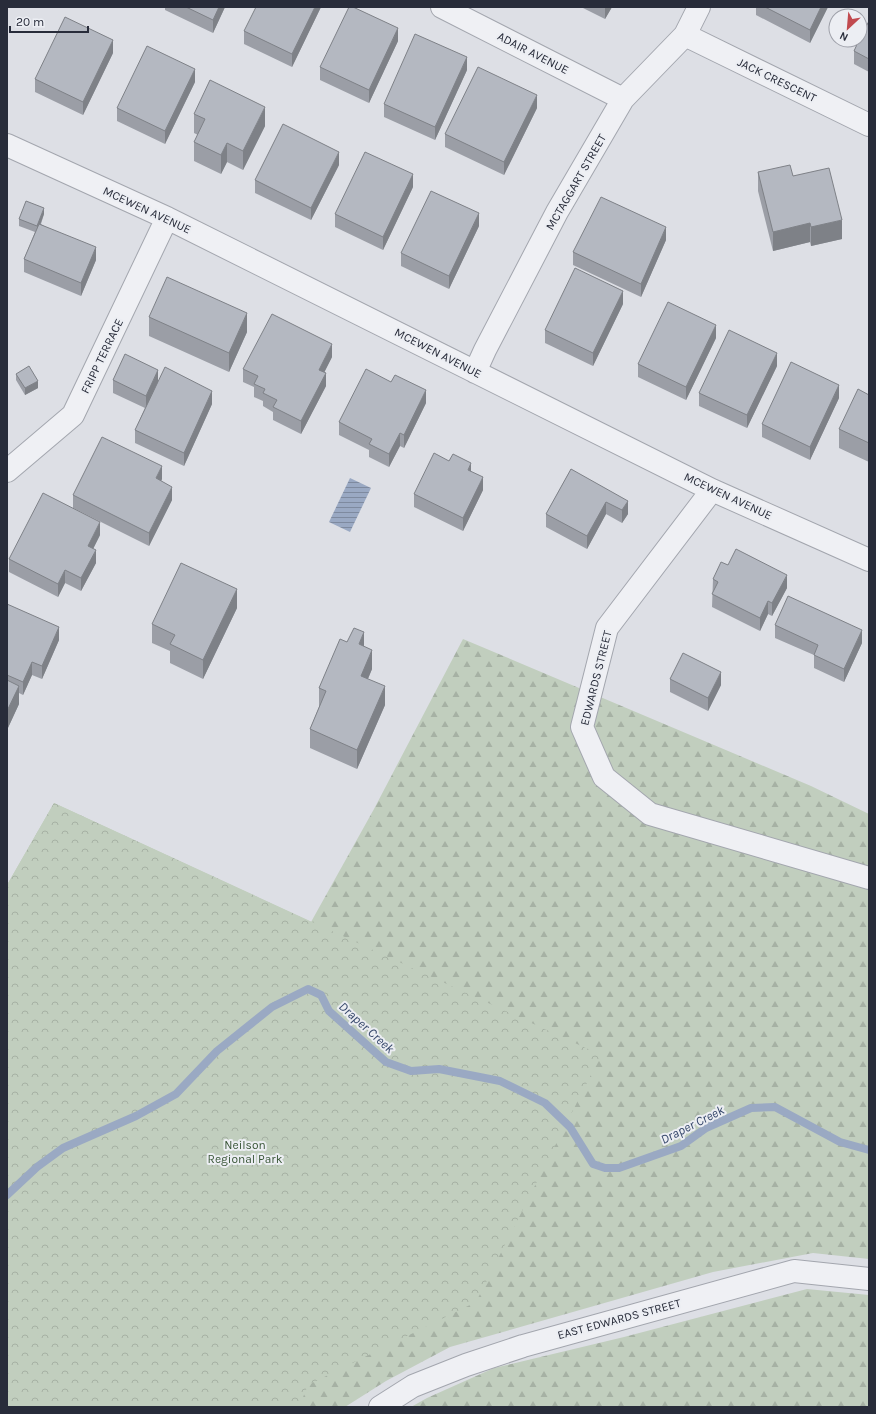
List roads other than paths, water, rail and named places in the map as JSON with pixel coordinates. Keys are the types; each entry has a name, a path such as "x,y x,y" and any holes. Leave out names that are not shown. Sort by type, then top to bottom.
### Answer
{"street":[{"name":"ADAIR AVENUE","path":"442,7 623,99"},
{"name":"MCTAGGART STREET","path":"475,372 557,212 623,99 685,35 699,7"},
{"name":"JACK CRESCENT","path":"685,35 869,125"},
{"name":"MCEWEN AVENUE","path":"7,145 167,218 712,490 869,560"},
{"name":"FRIPP TERRACE","path":"7,471 73,415 167,218"},
{"name":"EDWARDS STREET","path":"712,490 607,628 582,728 604,777 650,814 869,878"},
{"name":"EAST EDWARDS STREET","path":"380,1407 413,1386 466,1364 523,1346 794,1271 869,1279"}],"water":[{"path":"350,478 371,488 350,532 329,522"}],"waterway":[{"name":"Draper Creek","path":"7,1195 37,1167 63,1148 136,1116 176,1094 217,1051 272,1007 308,989 321,995 329,1011 386,1062 411,1071 439,1069 500,1081 545,1103 570,1127 593,1164 605,1168 619,1168 681,1146 706,1128 751,1108 775,1107 840,1142 869,1150"}],"park label":[{"name":"Neilson Regional Park","path":"245,1152"}]}
